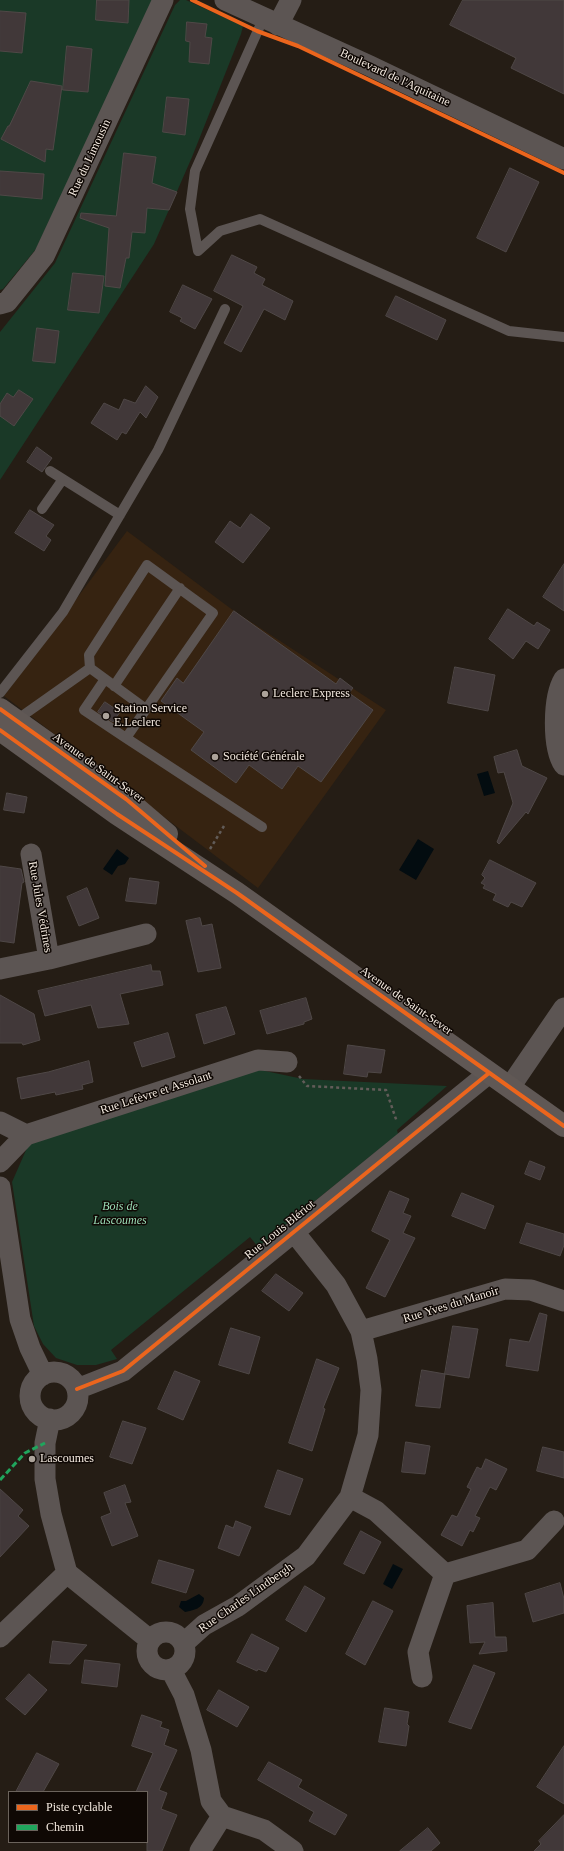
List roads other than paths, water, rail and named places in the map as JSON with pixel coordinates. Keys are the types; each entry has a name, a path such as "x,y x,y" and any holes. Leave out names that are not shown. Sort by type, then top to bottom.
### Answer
{"main road":[{"name":"Avenue de Saint-Sever","path":"5,723 116,814 237,894 564,1126"}],"street":[{"name":"Rue du Limousin","path":"2,305 44,256 164,0"},
{"name":"Boulevard de l'Aquitaine","path":"225,0 370,66 564,159"},
{"path":"271,21 291,0"},
{"path":"564,679 558,689 555,731 564,765"},
{"name":"Rue Jules Védrines","path":"31,854 49,959"},
{"name":"Rue Jules Védrines","path":"0,969 49,959 146,934"},
{"path":"510,1087 564,1008"},
{"name":"Rue Lefèvre et Assolant","path":"0,1162 26,1135 258,1060 287,1062"},
{"name":"Rue Louis Blériot","path":"77,1389 123,1371 489,1073"},
{"path":"0,1122 26,1135"},
{"path":"0,1187 20,1319 30,1348 43,1375"},
{"name":"Rue Charles Lindbergh","path":"184,1643 204,1626 238,1606 306,1556 350,1497 368,1435 370,1390 368,1358 361,1331 336,1285 294,1232"},
{"name":"Rue Yves du Manoir","path":"361,1331 505,1289 531,1290 564,1301"},
{"path":"51,1372 59,1372 67,1375 73,1381 77,1389 78,1397 76,1405 72,1412 66,1417 50,1419 42,1416 36,1411 32,1404 32,1387 36,1380 51,1372"},
{"path":"50,1419 45,1443 45,1479 51,1514 67,1573 150,1640"},
{"path":"350,1497 376,1511 445,1574"},
{"path":"445,1574 527,1550 554,1521"},
{"path":"0,1637 67,1573"},
{"path":"422,1677 418,1652 445,1574"},
{"path":"168,1632 174,1634 184,1643 184,1656 181,1662 171,1670 164,1670 152,1664 147,1653 150,1640 161,1633 168,1632"},
{"path":"171,1670 184,1695 201,1750 211,1800 222,1816 264,1830 293,1851"},
{"path":"200,1851 222,1816"}],"lane":[{"path":"271,21 195,171 190,209 198,251 220,231 260,219 509,332 564,336"},
{"path":"0,693 63,612 120,515 158,450 225,309"},
{"path":"50,471 120,515"},
{"path":"42,509 63,479"},
{"path":"126,738 213,613 147,565 88,655 90,668 146,709"},
{"path":"114,686 180,588"},
{"path":"5,723 90,668"},
{"path":"105,679 84,710 262,827"}],"place":[{"name":"Leclerc Express","path":"265,694"},
{"name":"Station Service E.Leclerc","path":"106,716"},
{"name":"Société Générale","path":"215,757"},
{"name":"Lascoumes","path":"32,1459"}],"park label":[{"name":"Bois de Lascoumes","path":"120,1214"}]}
